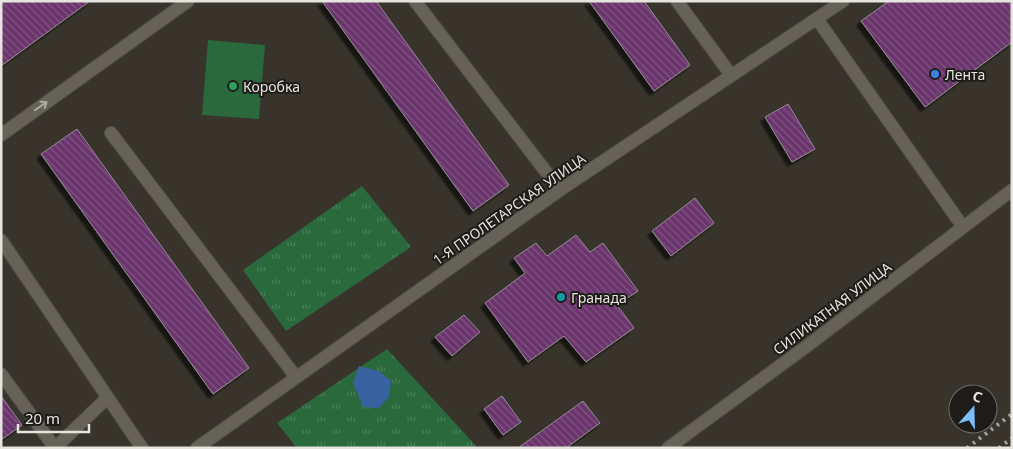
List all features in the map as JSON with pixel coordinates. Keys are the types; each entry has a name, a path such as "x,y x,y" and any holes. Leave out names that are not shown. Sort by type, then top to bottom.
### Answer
{"street":[{"path":"1,135 188,1"},
{"path":"415,1 560,190"},
{"path":"677,1 731,74"},
{"name":"1-Я ПРОЛЕТАРСКАЯ УЛИЦА","path":"197,448 560,190 843,1"},
{"path":"817,19 963,227"},
{"path":"111,133 296,377"},
{"name":"СИЛИКАТНАЯ УЛИЦА","path":"668,448 807,346 1012,190"},
{"path":"1,240 142,448"},
{"path":"1,374 55,448 107,398"}],"green space":[{"name":"Коробка","path":"208,40 265,45 259,119 202,115"},
{"path":"362,186 411,247 286,331 243,270"},
{"path":"387,349 478,448 297,448 277,423"}],"water":[{"path":"359,366 379,371 391,381 389,397 379,408 363,407 353,383"}],"building":[{"path":"1,1 90,1 1,66"},
{"path":"322,1 376,1 509,185 473,211"},
{"path":"589,1 644,1 690,65 654,91"},
{"name":"Лента","path":"889,1 1012,1 1012,42 925,107 861,21"},
{"path":"788,104 815,149 792,162 765,117"},
{"path":"77,129 249,368 213,394 41,154"},
{"path":"695,198 714,223 671,256 652,231"},
{"name":"Гранада","path":"576,235 590,252 603,243 638,291 617,305 634,328 586,362 564,336 528,362 485,303 525,273 514,258 536,243 547,256"},
{"path":"464,315 480,332 452,356 435,337"},
{"path":"1,396 22,425 1,440"},
{"path":"502,396 521,422 503,435 484,409"},
{"path":"583,401 600,423 566,448 518,448"}],"railway":[{"path":"967,448 1012,414"},
{"path":"999,448 1012,438"}],"place":[{"name":"Лента","path":"935,74"},
{"name":"Коробка","path":"233,86"},
{"name":"Гранада","path":"561,297"}]}
